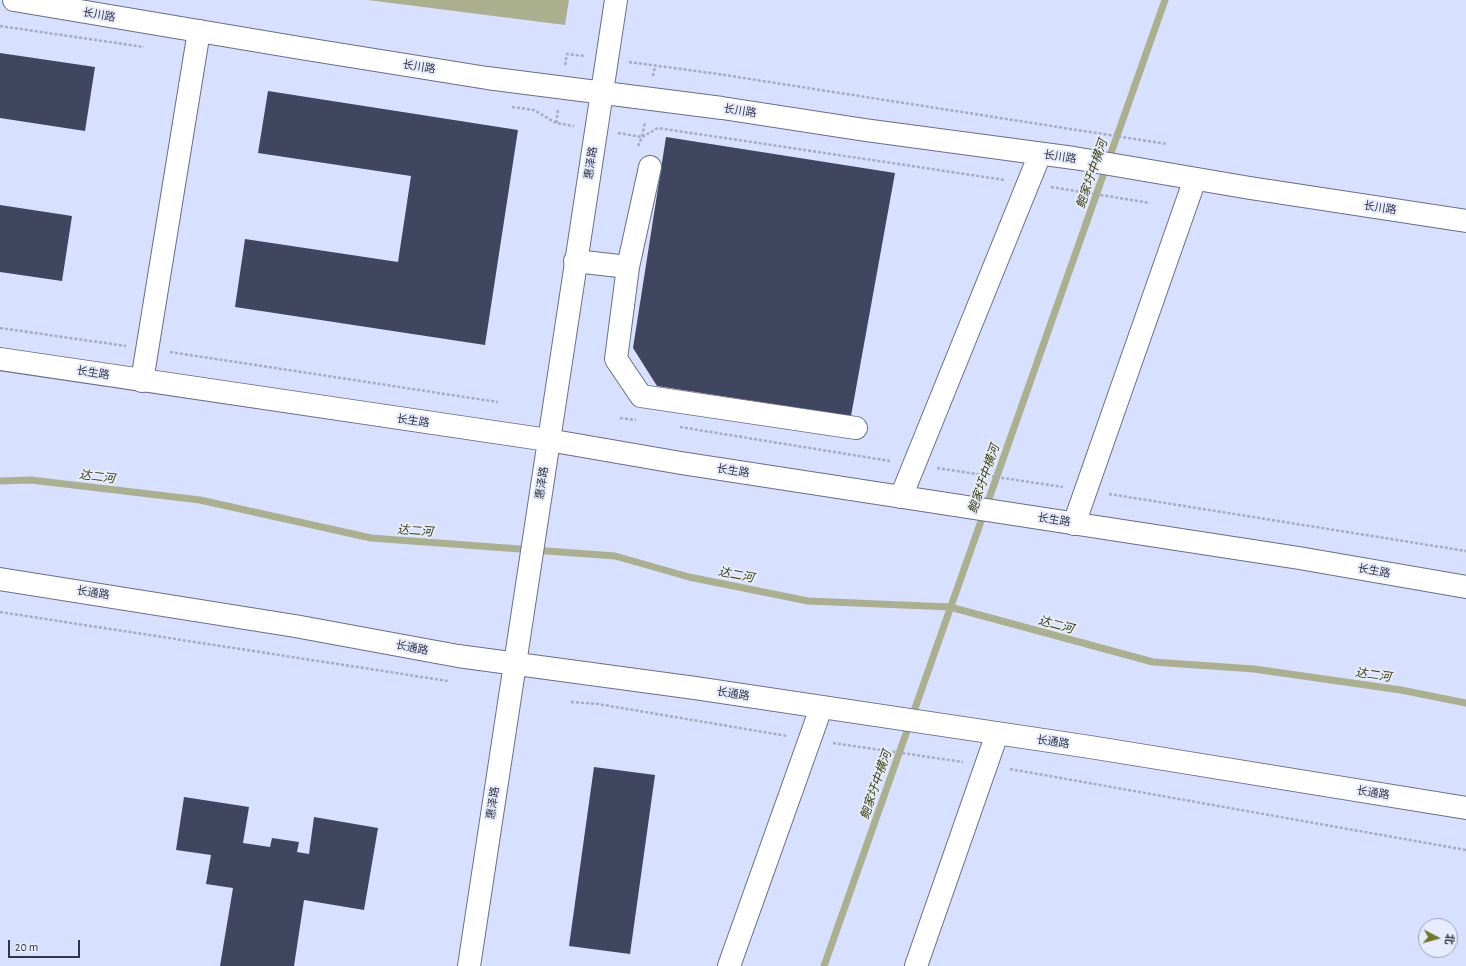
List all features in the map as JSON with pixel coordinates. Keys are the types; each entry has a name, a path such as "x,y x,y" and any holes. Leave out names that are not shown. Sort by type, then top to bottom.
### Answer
{"street":[{"name":"长川路","path":"14,0 479,76 601,94 722,108 1074,158 1195,179 1466,221"},
{"name":"惠泽路","path":"469,966 575,261 616,0"},
{"path":"142,381 199,31"},
{"path":"901,497 1040,154"},
{"path":"643,160 616,359 641,396 856,428"},
{"path":"1074,524 1195,179"},
{"path":"575,261 628,266"},
{"name":"长生路","path":"0,359 548,440 681,463 1299,558 1466,587"},
{"name":"长通路","path":"0,578 295,626 514,665 695,688 986,732 1466,808"},
{"path":"729,966 821,708"},
{"path":"916,966 986,765 986,732"}],"path":[{"path":"655,66 718,74 1167,144"},
{"path":"643,160 642,137 658,128 1150,203"},
{"path":"0,328 498,402"},
{"path":"620,418 644,422"},
{"path":"675,427 1086,490 1466,551"},
{"path":"0,612 448,681"},
{"path":"571,702 598,704 810,740 986,765 1466,850"}],"shaded area":[{"path":"0,0 1466,0 1466,966 0,966"},
{"path":"368,0 569,0 565,25"}],"building":[{"path":"0,53 95,67 85,131 0,118"},
{"path":"268,91 518,130 485,345 235,307 245,239 398,262 411,176 258,153"},
{"path":"666,137 895,173 851,416 657,386 633,348"},
{"path":"0,205 72,216 62,281 0,272"},
{"path":"594,767 655,775 630,954 569,946"},
{"path":"184,797 249,807 243,843 270,847 272,838 299,842 297,852 309,854 314,817 378,828 364,910 304,900 294,966 220,966 233,888 206,884 211,855 176,850"}],"waterway":[{"name":"鲍家圩中横河","path":"824,966 1165,0"},
{"name":"达二河","path":"0,481 31,480 200,500 371,538 615,556 689,577 808,601 950,607 1153,662 1254,669 1401,690 1466,703"}]}
